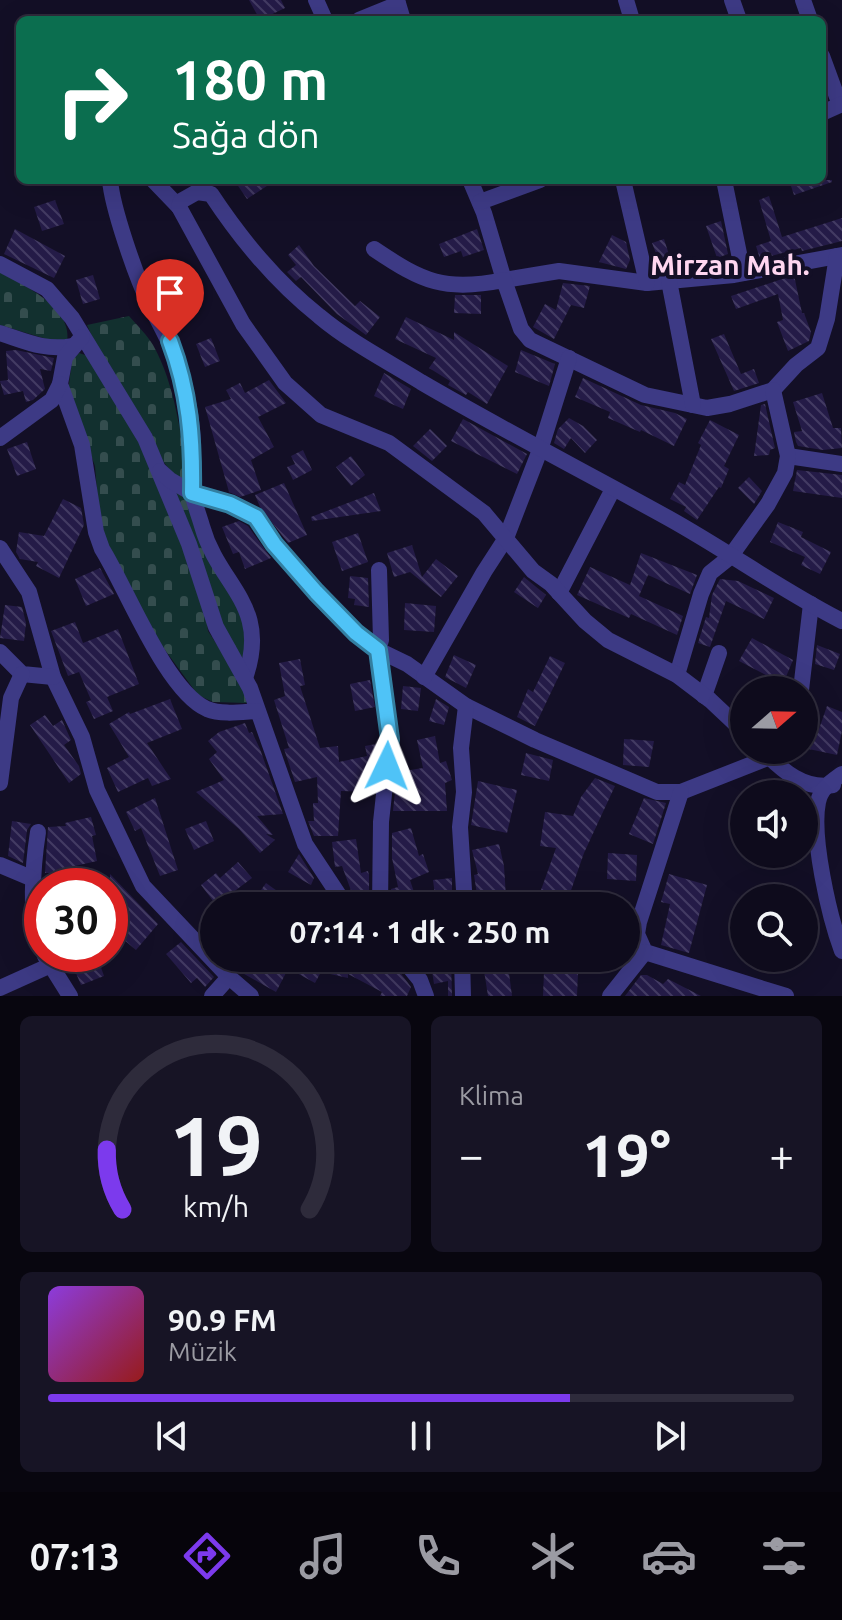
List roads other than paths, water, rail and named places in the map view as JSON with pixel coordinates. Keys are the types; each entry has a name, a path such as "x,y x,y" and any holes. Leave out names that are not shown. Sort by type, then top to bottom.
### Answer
{"street":[{"path":"372,16 399,8"},
{"path":"826,66 841,104"},
{"path":"111,184 141,286 170,341 185,387 193,445 192,493 210,547 246,608 252,632 253,656 245,678"},
{"path":"157,184 179,207 243,324 285,383 321,415 389,443 484,513 533,571 585,621 608,640 677,675 730,719"},
{"path":"374,249 431,282 454,286 504,280 559,271 647,283 743,273 840,256 818,348 796,365 773,390 730,404 707,408 645,395 530,340 521,329 504,280 480,202 472,184"},
{"path":"480,202 529,184"},
{"path":"624,184 647,283"},
{"path":"725,184 743,273"},
{"path":"179,207 181,201 197,192 211,194 261,263 320,318 375,355 540,450 672,520 842,621"},
{"path":"0,264 47,289 72,318 77,342 133,418 159,469 189,544 216,627 245,678 305,844 337,892"},
{"path":"669,281 693,405"},
{"path":"0,333 39,347 60,348 77,342"},
{"path":"77,342 60,372 60,384 82,445 96,532 102,549 157,651 191,697 208,709 233,713 257,711"},
{"path":"424,677 506,538 540,450 569,358"},
{"path":"0,438 52,400 60,384"},
{"path":"677,675 710,573 730,557 768,504 785,473 788,456 773,390"},
{"path":"788,456 842,464"},
{"path":"159,469 170,480 192,493 230,504 256,517 274,544 356,633 466,706 657,792 681,792 744,764"},
{"path":"559,593 613,489"},
{"path":"0,548 29,592 53,677 82,737 97,790 143,886 251,996"},
{"path":"379,570 381,640 378,650 390,739 381,822 380,892"},
{"path":"803,676 811,604"},
{"path":"0,652 22,674 53,677"},
{"path":"704,696 719,653"},
{"path":"0,783 11,698 22,674"},
{"path":"464,892 460,827 464,792 461,748 466,706"},
{"path":"779,764 804,784 842,787"},
{"path":"842,774 825,787 818,801 817,833 835,902 834,929 842,951"},
{"path":"640,900 681,792"},
{"path":"33,868 38,832"},
{"path":"0,865 24,875"},
{"path":"640,941 645,952 786,996"},
{"path":"610,996 645,952"},
{"path":"0,988 24,971"},
{"path":"56,972 70,996"},
{"path":"413,972 426,996"},
{"path":"462,972 463,996"},
{"path":"212,996 229,977"},
{"path":"720,996 728,980"}],"district":[{"name":"Mirzan Mah.","path":"730,265"}]}
